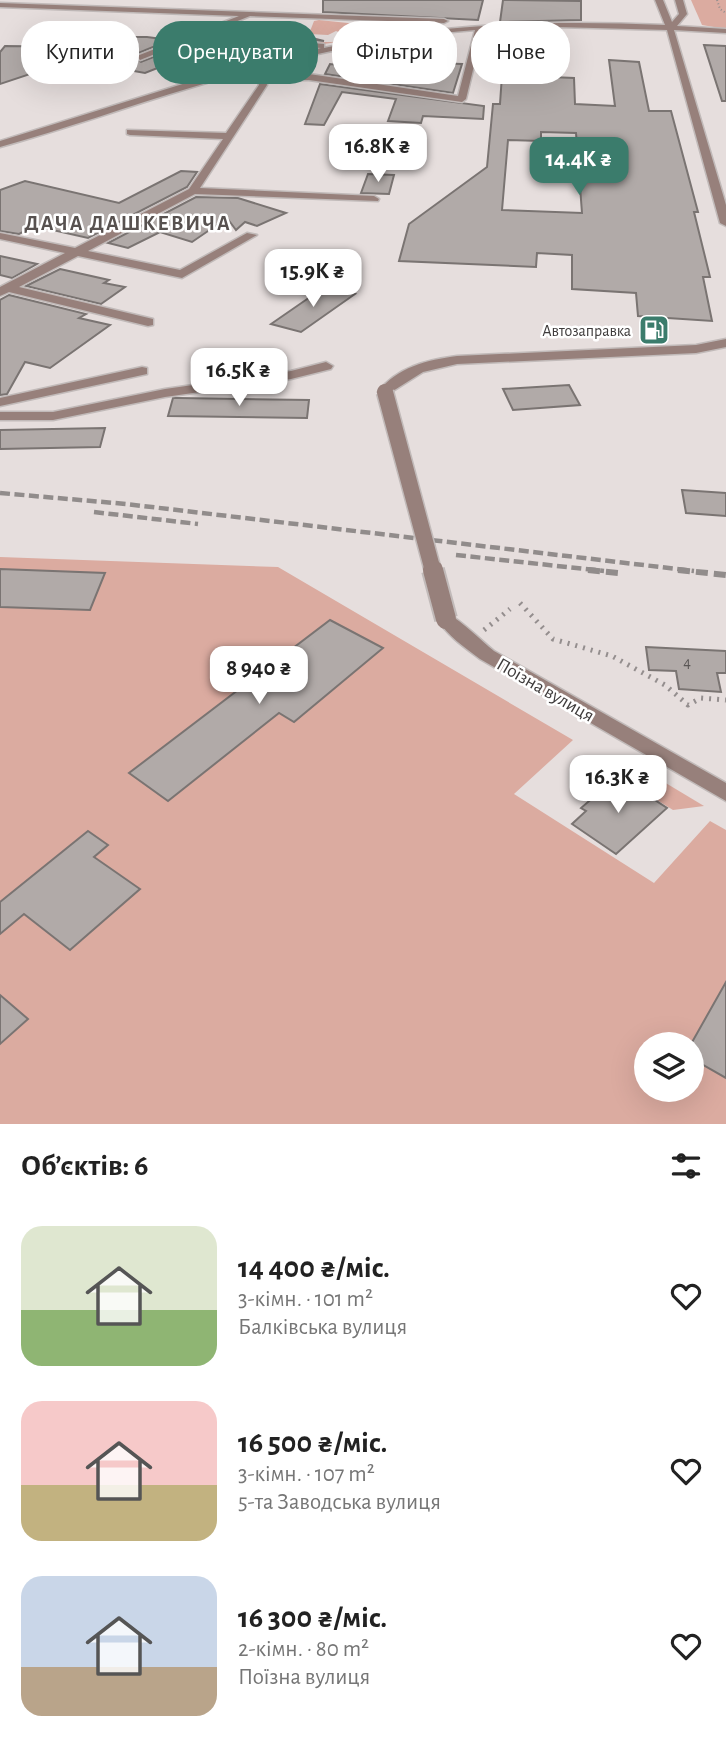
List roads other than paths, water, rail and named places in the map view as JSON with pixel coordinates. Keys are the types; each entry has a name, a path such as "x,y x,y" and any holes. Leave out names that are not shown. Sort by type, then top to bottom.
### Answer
{"street":[{"path":"656,16 659,0"},
{"path":"570,30 671,28 683,14 679,0"},
{"path":"0,5 471,21"},
{"path":"140,58 253,13"},
{"path":"304,16 305,21"},
{"path":"613,24 656,16 671,28 722,195 726,223"},
{"path":"457,29 613,24 726,31"},
{"path":"318,78 461,99 471,60"},
{"path":"0,144 201,84"},
{"path":"0,154 222,84"},
{"path":"193,191 263,84"},
{"path":"130,132 227,136"},
{"path":"4,290 193,191 374,199"},
{"path":"0,236 182,274 251,235"},
{"path":"4,290 148,322"},
{"name":"Поїзна вулиця","path":"726,343 696,349 457,360 430,364 398,379 385,392 446,619 462,636 487,655 726,793"},
{"path":"0,416 53,416 165,393 291,375 326,366"},
{"path":"0,402 142,372"}],"railway":[{"path":"0,493 126,504 694,571"},
{"path":"94,512 198,524"},
{"path":"456,555 604,571"},
{"path":"588,570 619,573"},
{"path":"678,570 726,575"}],"place":[{"name":"Автозаправка","path":"654,330"}],"district":[{"name":"ДАЧА ДАШКЕВИЧА","path":"128,223"}]}
